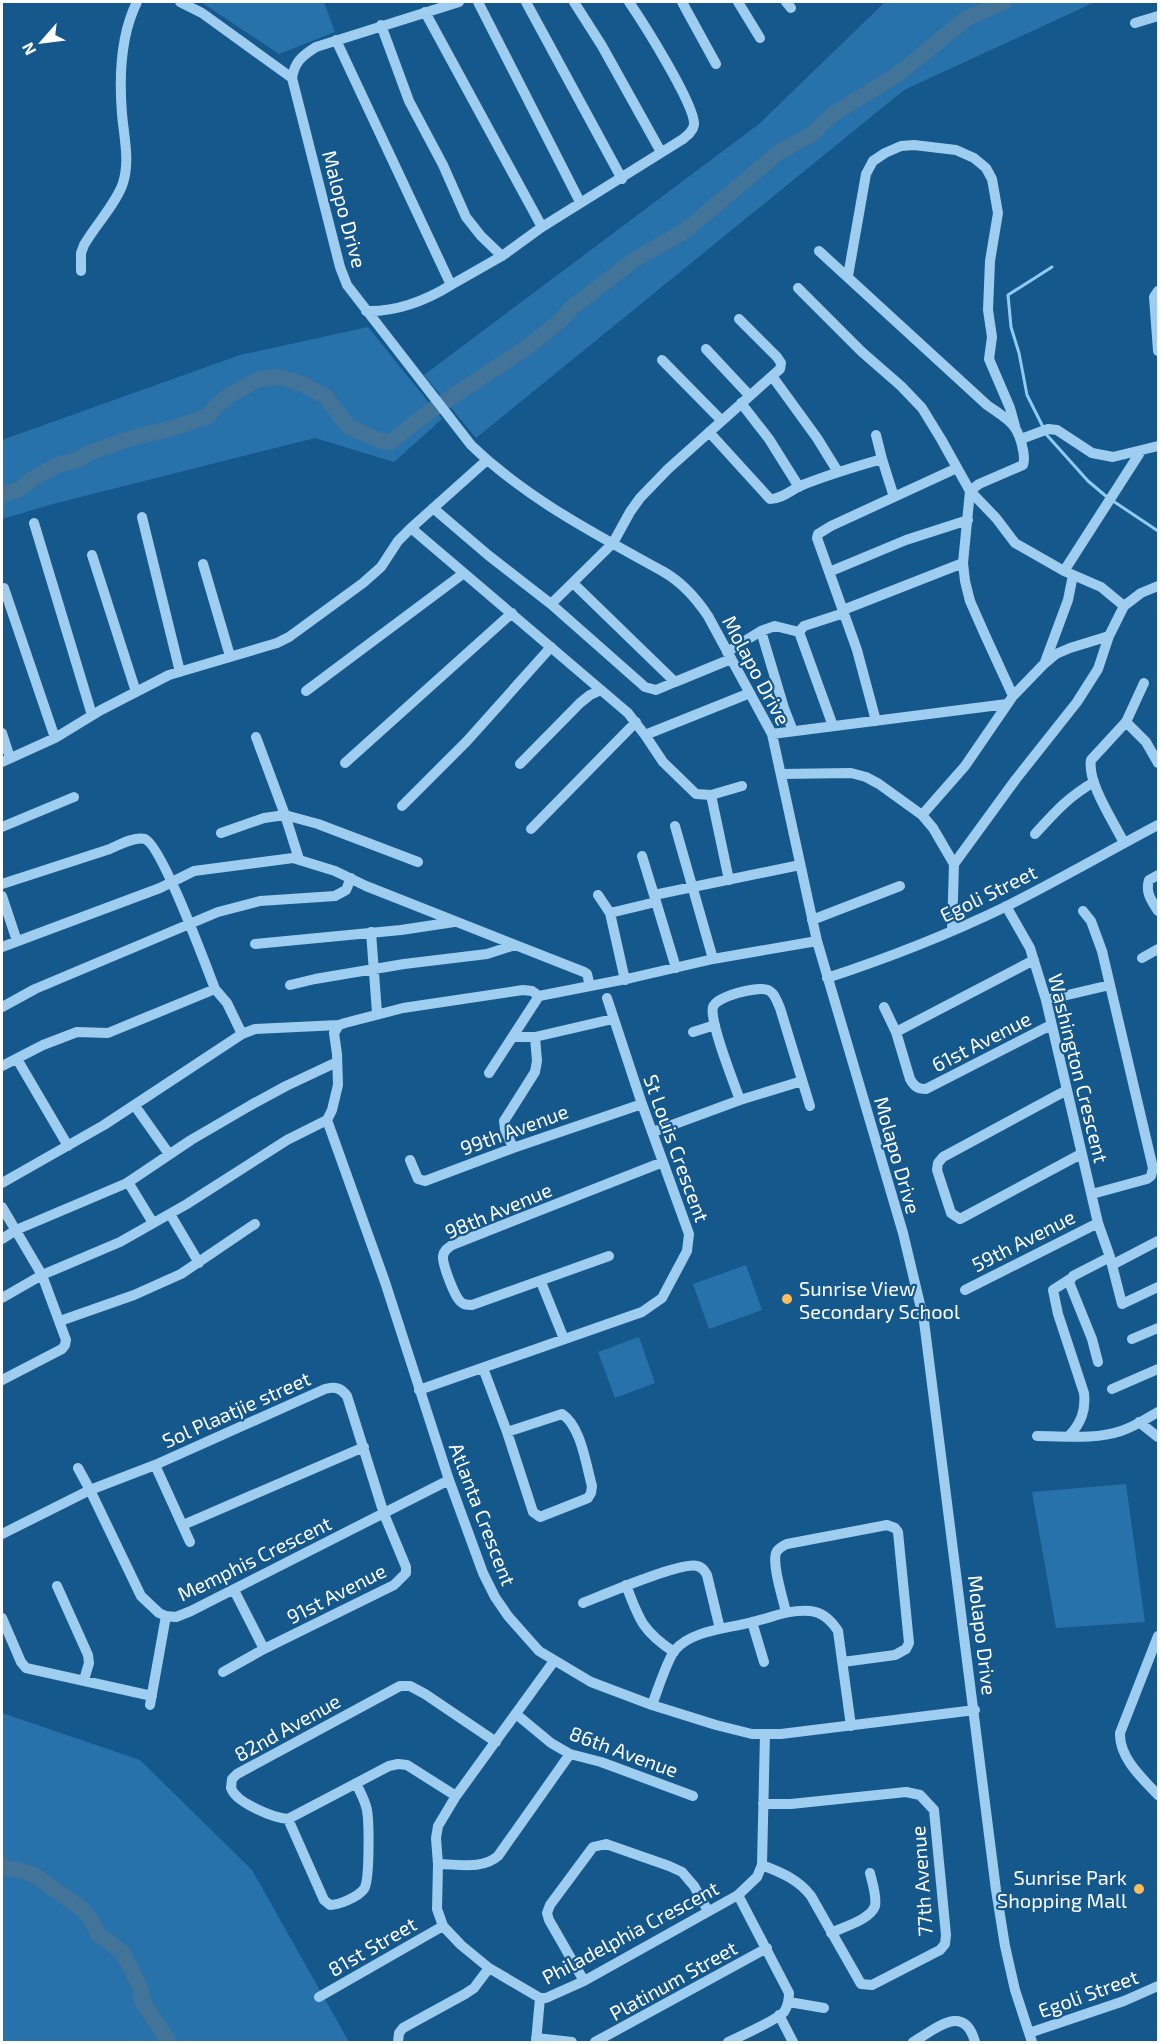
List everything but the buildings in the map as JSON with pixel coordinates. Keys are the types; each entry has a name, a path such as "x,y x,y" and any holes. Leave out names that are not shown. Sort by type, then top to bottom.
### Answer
{"street":[{"path":"81,271 81,254 84,245 123,183 126,149 120,72 126,36 137,2"},
{"path":"180,2 202,13 292,78 294,65 302,56 316,47 459,2"},
{"path":"478,2 580,202"},
{"path":"526,2 622,179"},
{"path":"574,2 602,46 661,152"},
{"path":"366,311 411,305 451,285 502,256 580,202 622,179 690,134 694,128 694,122 671,70 629,2"},
{"path":"682,2 716,64"},
{"path":"738,2 760,38"},
{"path":"424,12 542,227"},
{"path":"1135,22 1158,16"},
{"path":"381,25 410,101 443,165 466,217 481,236 502,256"},
{"path":"336,40 451,285"},
{"name":"Malopo Drive","path":"292,78 340,267 347,285 453,423"},
{"path":"848,276 866,174 873,160 901,146 914,145 956,150 974,158 986,168 992,180 998,213 990,261 988,310 992,338 988,359 1010,408 1021,439 1024,458 1023,465 979,484 970,491 963,563 970,601 1010,700"},
{"path":"819,251 987,405 1015,426"},
{"path":"798,288 862,352 902,386 922,408 970,491 1016,543 1068,573 1101,587 1124,606"},
{"path":"1158,291 1154,297 1158,351"},
{"path":"551,604 613,543 640,498 668,469 780,369 781,363 739,319"},
{"path":"706,349 745,399 799,487"},
{"path":"662,360 721,420"},
{"path":"772,376 817,438 838,472"},
{"name":"Molapo Drive","path":"453,423 487,460 530,494 684,586 708,616 772,734 817,941 903,1233 924,1321 1004,1938 1015,1990 1031,2038"},
{"path":"1021,439 1044,431 1065,434 1092,453 1113,457 1158,446"},
{"path":"709,432 770,499 778,498 838,472 882,459"},
{"path":"876,435 894,497"},
{"path":"1043,665 1068,600 1068,573 1141,451"},
{"path":"2,733 6,760 55,738 92,715 180,672 277,643 289,637 369,578 381,567 398,541 411,528 487,460"},
{"path":"876,721 843,611 818,542 818,534 957,468"},
{"path":"433,508 551,604 645,687 656,690 675,682 729,655 761,632 775,626 800,632"},
{"path":"142,517 180,672"},
{"path":"829,572 906,540 968,520"},
{"path":"34,524 92,715"},
{"path":"411,528 636,722 663,762 696,794 711,795 742,786"},
{"path":"92,555 136,692"},
{"path":"800,632 804,626 963,563"},
{"path":"203,564 230,656"},
{"path":"306,691 464,573"},
{"path":"573,583 675,682"},
{"path":"954,864 1016,779 1077,702 1098,669 1109,636 1124,606 1141,593 1158,586"},
{"path":"4,588 55,738"},
{"path":"345,763 512,613"},
{"path":"761,632 793,731"},
{"path":"800,632 833,726"},
{"path":"922,815 965,766 1010,700 1043,665 1056,654 1109,636"},
{"path":"402,806 467,741 551,647"},
{"path":"1124,843 1094,782 1091,760 1126,722 1144,683"},
{"path":"520,764 580,703 590,694 601,690"},
{"path":"645,735 750,693"},
{"path":"772,734 876,721 1010,700"},
{"path":"531,829 636,722"},
{"path":"1126,722 1155,746 1158,763"},
{"path":"256,737 299,859"},
{"path":"781,774 851,773 879,784 922,815 933,828 954,864 952,931"},
{"path":"1035,834 1073,794 1094,782"},
{"path":"711,795 729,880"},
{"path":"2,827 74,797"},
{"path":"221,833 264,818 285,815 318,824 418,862"},
{"name":"Egoli Street","path":"827,978 952,931 1006,906 1158,825"},
{"path":"675,826 713,959"},
{"path":"2,884 138,839 146,840 153,846 171,881 215,989 227,1004 242,1034"},
{"path":"642,856 676,968"},
{"path":"2,946 94,913 194,871 293,858 335,871 455,922 584,972 587,974 590,986"},
{"path":"610,913 693,888 800,865"},
{"path":"1158,875 1149,880 1147,888 1158,912"},
{"path":"2,1007 34,989 218,912 260,901 335,897 346,890 351,878"},
{"path":"812,920 900,886"},
{"path":"598,895 610,913 625,980"},
{"path":"2,896 17,941"},
{"name":"Washington Crescent","path":"1006,906 1030,948 1046,1000 1098,1223 1122,1304 1158,1287"},
{"path":"1083,911 1091,921 1102,951 1153,1168 1151,1176 1147,1179 1092,1194"},
{"path":"255,944 401,930 455,922"},
{"path":"371,932 377,1013"},
{"path":"489,1073 539,996 625,980 713,959 817,941"},
{"path":"290,985 374,969 487,954 515,945"},
{"path":"1142,958 1158,949"},
{"path":"896,1032 1034,960"},
{"path":"1046,1000 1110,985"},
{"path":"740,1100 715,1025 713,1008 722,998 757,988 768,990 774,995 780,1008 810,1106"},
{"path":"2,1066 43,1045 77,1032 108,1033 215,989"},
{"path":"2,1183 135,1106 200,1060 242,1034 255,1029 339,1025 377,1013 523,990 532,991 539,996"},
{"name":"St Louis Crescent","path":"419,1390 642,1312 662,1299 687,1251 689,1234 607,998"},
{"name":"61st Avenue","path":"884,1007 896,1032 910,1079 917,1088 926,1089 1051,1025"},
{"path":"513,1037 535,1037 613,1019"},
{"path":"2,1298 42,1275 120,1242 170,1214 287,1140 327,1120 338,1085 334,1033 339,1025"},
{"path":"693,1032 715,1025"},
{"path":"513,1148 504,1121 534,1072 537,1061 535,1037"},
{"path":"17,1059 68,1146"},
{"path":"2,1239 16,1230 128,1182 169,1154 286,1086 337,1062"},
{"path":"653,1132 740,1100 801,1081"},
{"path":"1067,1090 943,1157 938,1163 937,1170 951,1213 960,1220 1081,1154"},
{"name":"99th Avenue","path":"410,1160 418,1179 425,1181 642,1104"},
{"path":"135,1106 169,1154"},
{"name":"Atlanta Crescent","path":"327,1120 385,1282 449,1480 483,1573 495,1598 526,1639 554,1661 591,1682 652,1705 752,1734 851,1726 975,1710"},
{"name":"98th Avenue","path":"609,1256 479,1304 465,1305 459,1300 443,1258 446,1250 452,1245 663,1162"},
{"path":"128,1182 153,1223"},
{"path":"2,1207 42,1275 66,1340 62,1349 2,1380"},
{"path":"170,1214 199,1263"},
{"name":"59th Avenue","path":"966,1290 1098,1223"},
{"path":"60,1321 134,1295 181,1274 255,1224"},
{"path":"1069,1436 1083,1414 1084,1393 1058,1314 1053,1290 1070,1279 1158,1241"},
{"path":"1070,1279 1070,1286 1092,1339 1098,1362"},
{"path":"541,1282 564,1340"},
{"path":"1132,1340 1158,1328"},
{"path":"483,1368 507,1431 533,1512 540,1517 550,1515 588,1498 592,1486 575,1427 569,1419 562,1414 507,1431"},
{"path":"1112,1389 1158,1369"},
{"name":"Sol Plaatjie street","path":"2,1534 90,1490 155,1465 332,1387 338,1388 347,1396 384,1514"},
{"path":"1037,1437 1091,1437 1109,1434 1158,1412"},
{"path":"1139,1422 1158,1437"},
{"path":"183,1525 364,1447"},
{"path":"155,1465 190,1542"},
{"name":"Memphis Crescent","path":"78,1468 141,1596 159,1613 176,1617 234,1590 449,1480"},
{"name":"91st Avenue","path":"223,1672 264,1649 394,1585 404,1577 406,1567 384,1514"},
{"path":"786,1612 775,1563 776,1553 780,1548 787,1544 887,1525 895,1528 898,1532 909,1643 906,1649 895,1655 843,1662"},
{"path":"583,1603 626,1585 696,1565 707,1575 720,1629"},
{"path":"626,1585 644,1628 656,1640 674,1652"},
{"path":"57,1586 88,1655 89,1663 84,1680"},
{"path":"234,1590 264,1649"},
{"path":"652,1705 674,1652 693,1638 786,1612 810,1611 824,1614 838,1631 851,1726"},
{"path":"2,1618 21,1662 26,1668 84,1680 151,1701 166,1616"},
{"path":"752,1622 764,1662"},
{"path":"1156,1788 1127,1759 1122,1749 1120,1733 1158,1636"},
{"path":"443,1926 437,1909 436,1838 438,1826 456,1796 554,1661"},
{"name":"82nd Avenue","path":"288,1818 279,1818 238,1799 231,1788 232,1779 237,1774 400,1686 410,1686 425,1694 496,1742"},
{"name":"86th Avenue","path":"516,1714 550,1743 570,1754 601,1762 693,1796"},
{"path":"762,1865 765,1734"},
{"path":"438,1864 474,1865 492,1862 570,1754"},
{"path":"356,1783 367,1808 367,1882 360,1893 336,1905 330,1905 324,1900 288,1818 356,1783 398,1764 407,1765 456,1796"},
{"name":"77th Avenue","path":"762,1865 802,1885 811,1896 861,1984 872,1985 940,1950 945,1944 934,1810 920,1795 906,1792 791,1804 763,1804"},
{"path":"584,1981 547,1913 550,1905 593,1847 606,1844 682,1872 694,1886 708,1911"},
{"name":"Philadelphia Crescent","path":"443,1926 461,1945 489,1968 540,1998 546,1998 584,1981 738,1894 757,1877 762,1865"},
{"path":"831,1932 872,1911 875,1900 870,1873"},
{"path":"728,2043 741,2040 783,2013 789,2002 789,1993 738,1894"},
{"name":"81st Street","path":"319,1997 443,1926"},
{"name":"Platinum Street","path":"595,2043 767,1948"},
{"path":"398,2043 399,2033 403,2028 465,1994 480,1982 489,1968"},
{"name":"Egoli Street","path":"1031,2038 1158,1986"},
{"path":"540,1998 536,2040 572,2043"},
{"path":"789,2002 824,2008"},
{"path":"779,2015 794,2043"},
{"path":"913,2043 953,2020 962,2021 968,2025 975,2043"}],"shaded area":[{"path":"201,2 324,2 335,32 279,54"},
{"path":"885,2 1095,2 904,90 476,438 424,375 759,124"},
{"path":"368,327 442,419 394,462 315,438 2,519 2,440 240,355"},
{"path":"746,1265 762,1310 709,1329 693,1284"},
{"path":"639,1337 655,1383 615,1398 598,1352"},
{"path":"1126,1484 1145,1622 1056,1628 1032,1492"},
{"path":"2,1713 140,1760 252,1870 349,2042 2,2042"}],"waterway":[{"path":"2,495 20,489 32,479 60,464 80,459 88,453 208,416 228,396 259,379 280,377 302,384 325,396 349,427 381,441 390,442 429,412 527,347 561,320 571,308 634,260 686,230 779,152 812,134 833,114 898,74 967,18 1004,2"},
{"path":"1043,427 1027,395 1019,353 1011,327 1008,295 1052,267"},
{"path":"1045,433 1088,481 1107,497"},
{"path":"1113,501 1158,531"},
{"path":"2,1865 4,1868 34,1875 82,1909 92,1921 98,1934 122,1952 140,1987 142,2001 169,2042"}],"place":[{"name":"Sunrise View Secondary School","path":"787,1299"},
{"name":"Sunrise Park Shopping Mall","path":"1139,1889"}]}
